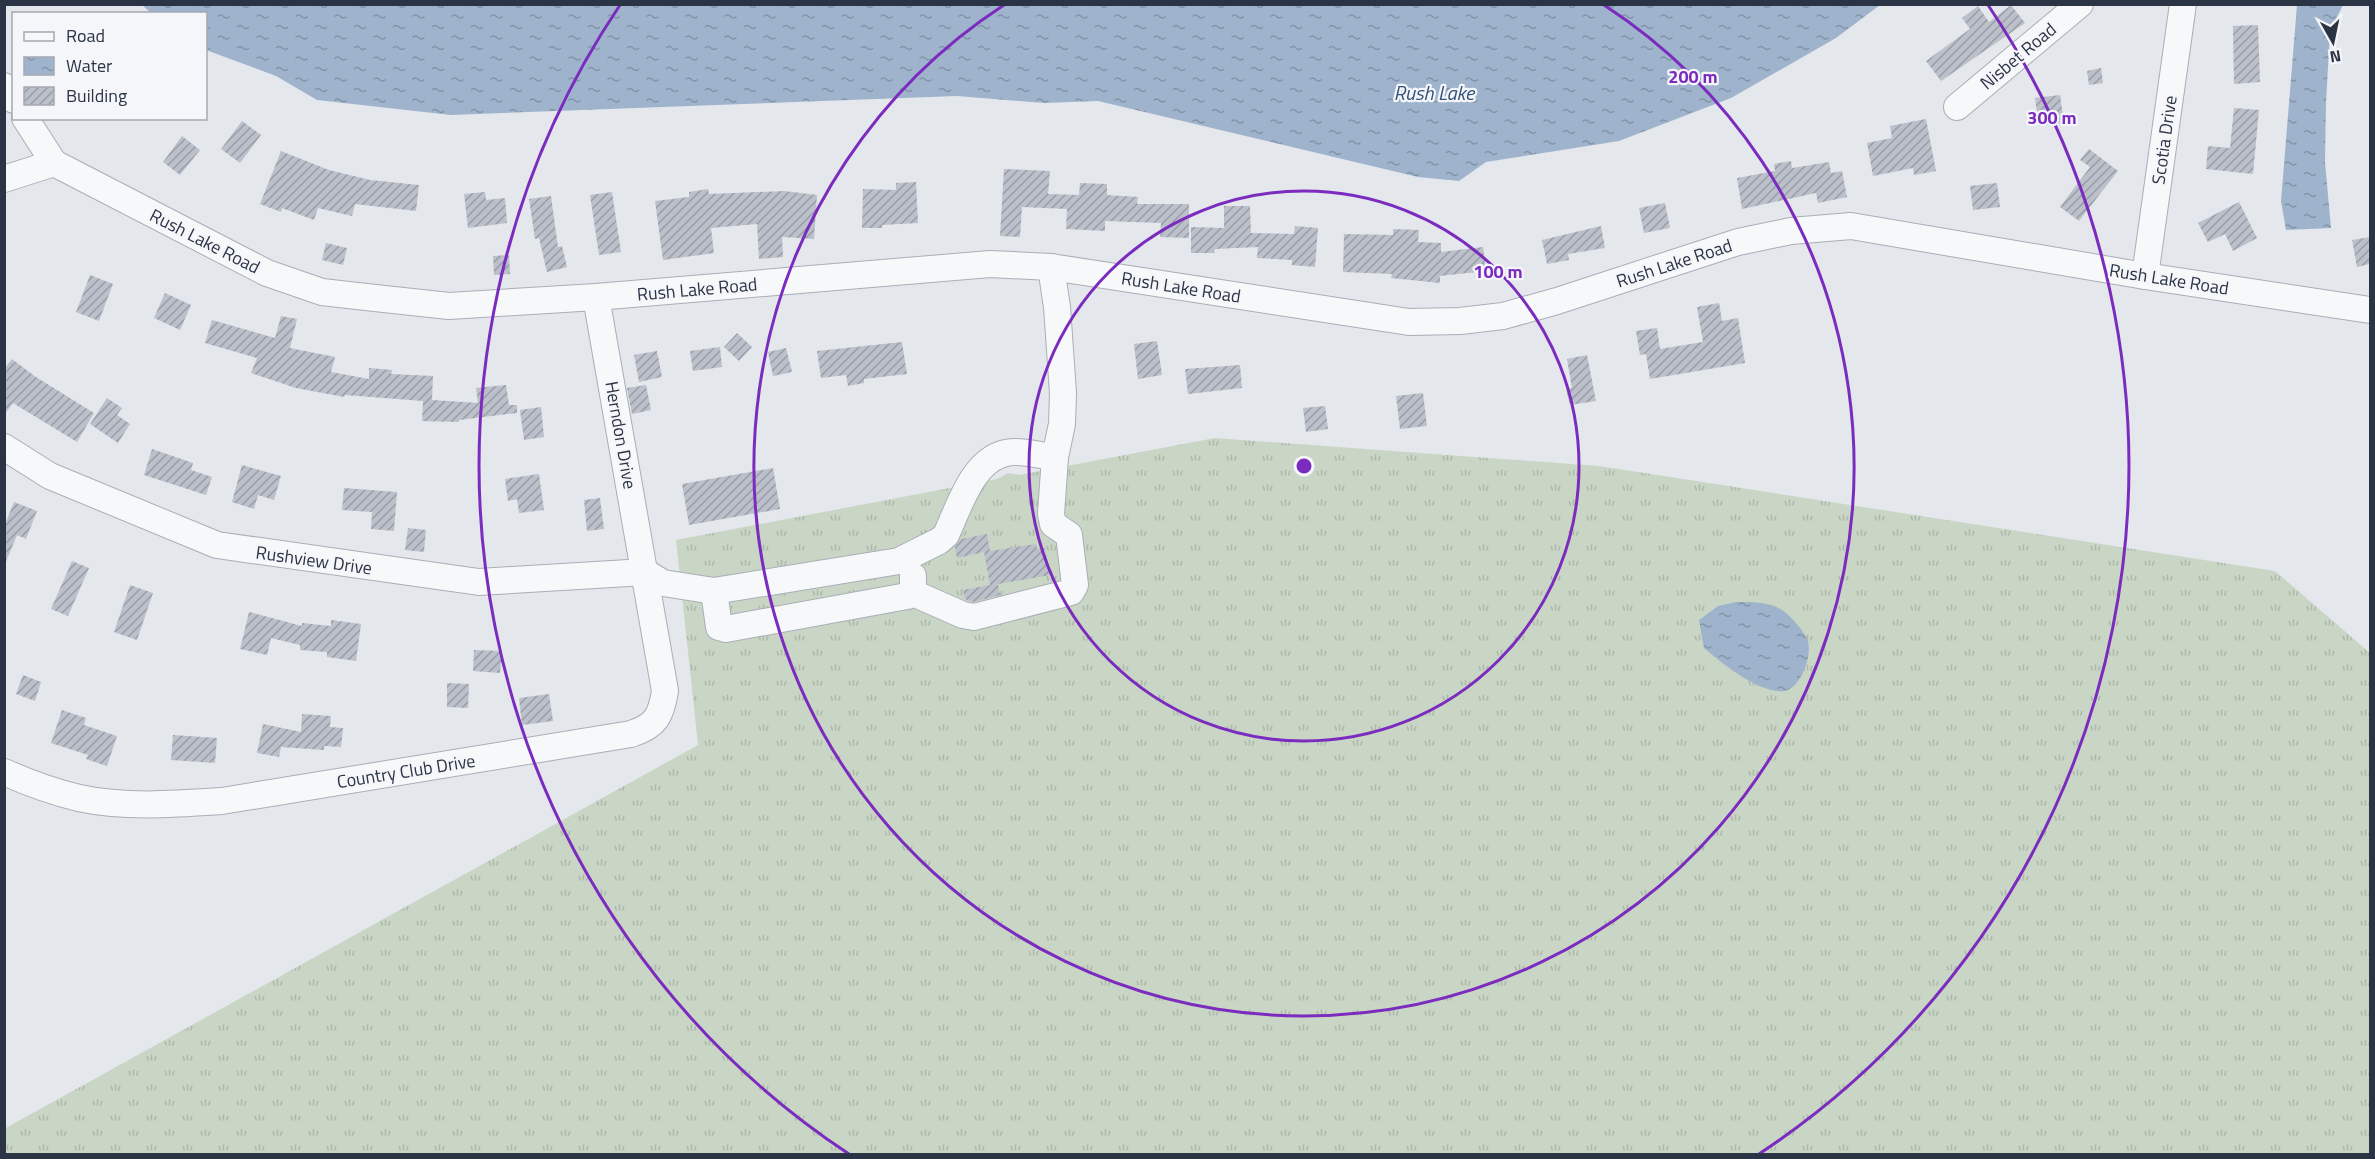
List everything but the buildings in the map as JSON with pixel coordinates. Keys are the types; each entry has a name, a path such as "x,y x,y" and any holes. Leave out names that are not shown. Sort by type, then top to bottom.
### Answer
{"street":[{"name":"Nisbet Road","path":"1957,107 2080,4"},
{"name":"Scotia Drive","path":"2145,276 2183,4"},
{"path":"4,179 54,163 26,120"},
{"name":"Rush Lake Road","path":"54,163 267,273 322,292 449,306 596,297 990,264 1051,267 1409,322 1460,321 1503,316 1557,301 1738,242 1791,231 1851,226 2145,276 2370,310"},
{"path":"913,593 963,615 974,617 1071,592 1075,585 1069,536 1053,524 1051,514 1054,457 1063,417 1063,393 1057,307 1051,267"},
{"name":"Herndon Drive","path":"596,297 645,572"},
{"name":"Rushview Drive","path":"4,447 50,476 217,545 479,582 645,572"},
{"path":"645,572 663,583 714,591 899,561 939,541 946,535 968,487 990,459 1013,452 1054,457"},
{"path":"714,591 719,627 726,629 907,596 913,593 915,585 911,556"},
{"name":"Country Club Drive","path":"4,772 35,786 81,799 134,804 222,801 631,734 648,729 663,707 665,691 645,572"}],"green space":[{"path":"1215,438 1599,466 2275,571 2370,653 2370,1154 5,1154 4,1129 698,745 676,540 997,479 1008,473 1019,475"}],"water":[{"name":"Rush Lake","path":"142,5 1880,5 1836,38 1731,98 1619,141 1486,162 1459,181 1418,177 1098,101 1044,103 957,96 451,115 317,100 276,76 207,50 207,12 150,12"},
{"path":"2297,5 2343,5 2330,31 2326,103 2325,162 2331,228 2286,230 2281,201"},
{"path":"1736,602 1775,606 1792,618 1804,634 1809,648 1807,663 1800,678 1790,689 1774,691 1752,683 1704,648 1699,620 1718,606"}]}
